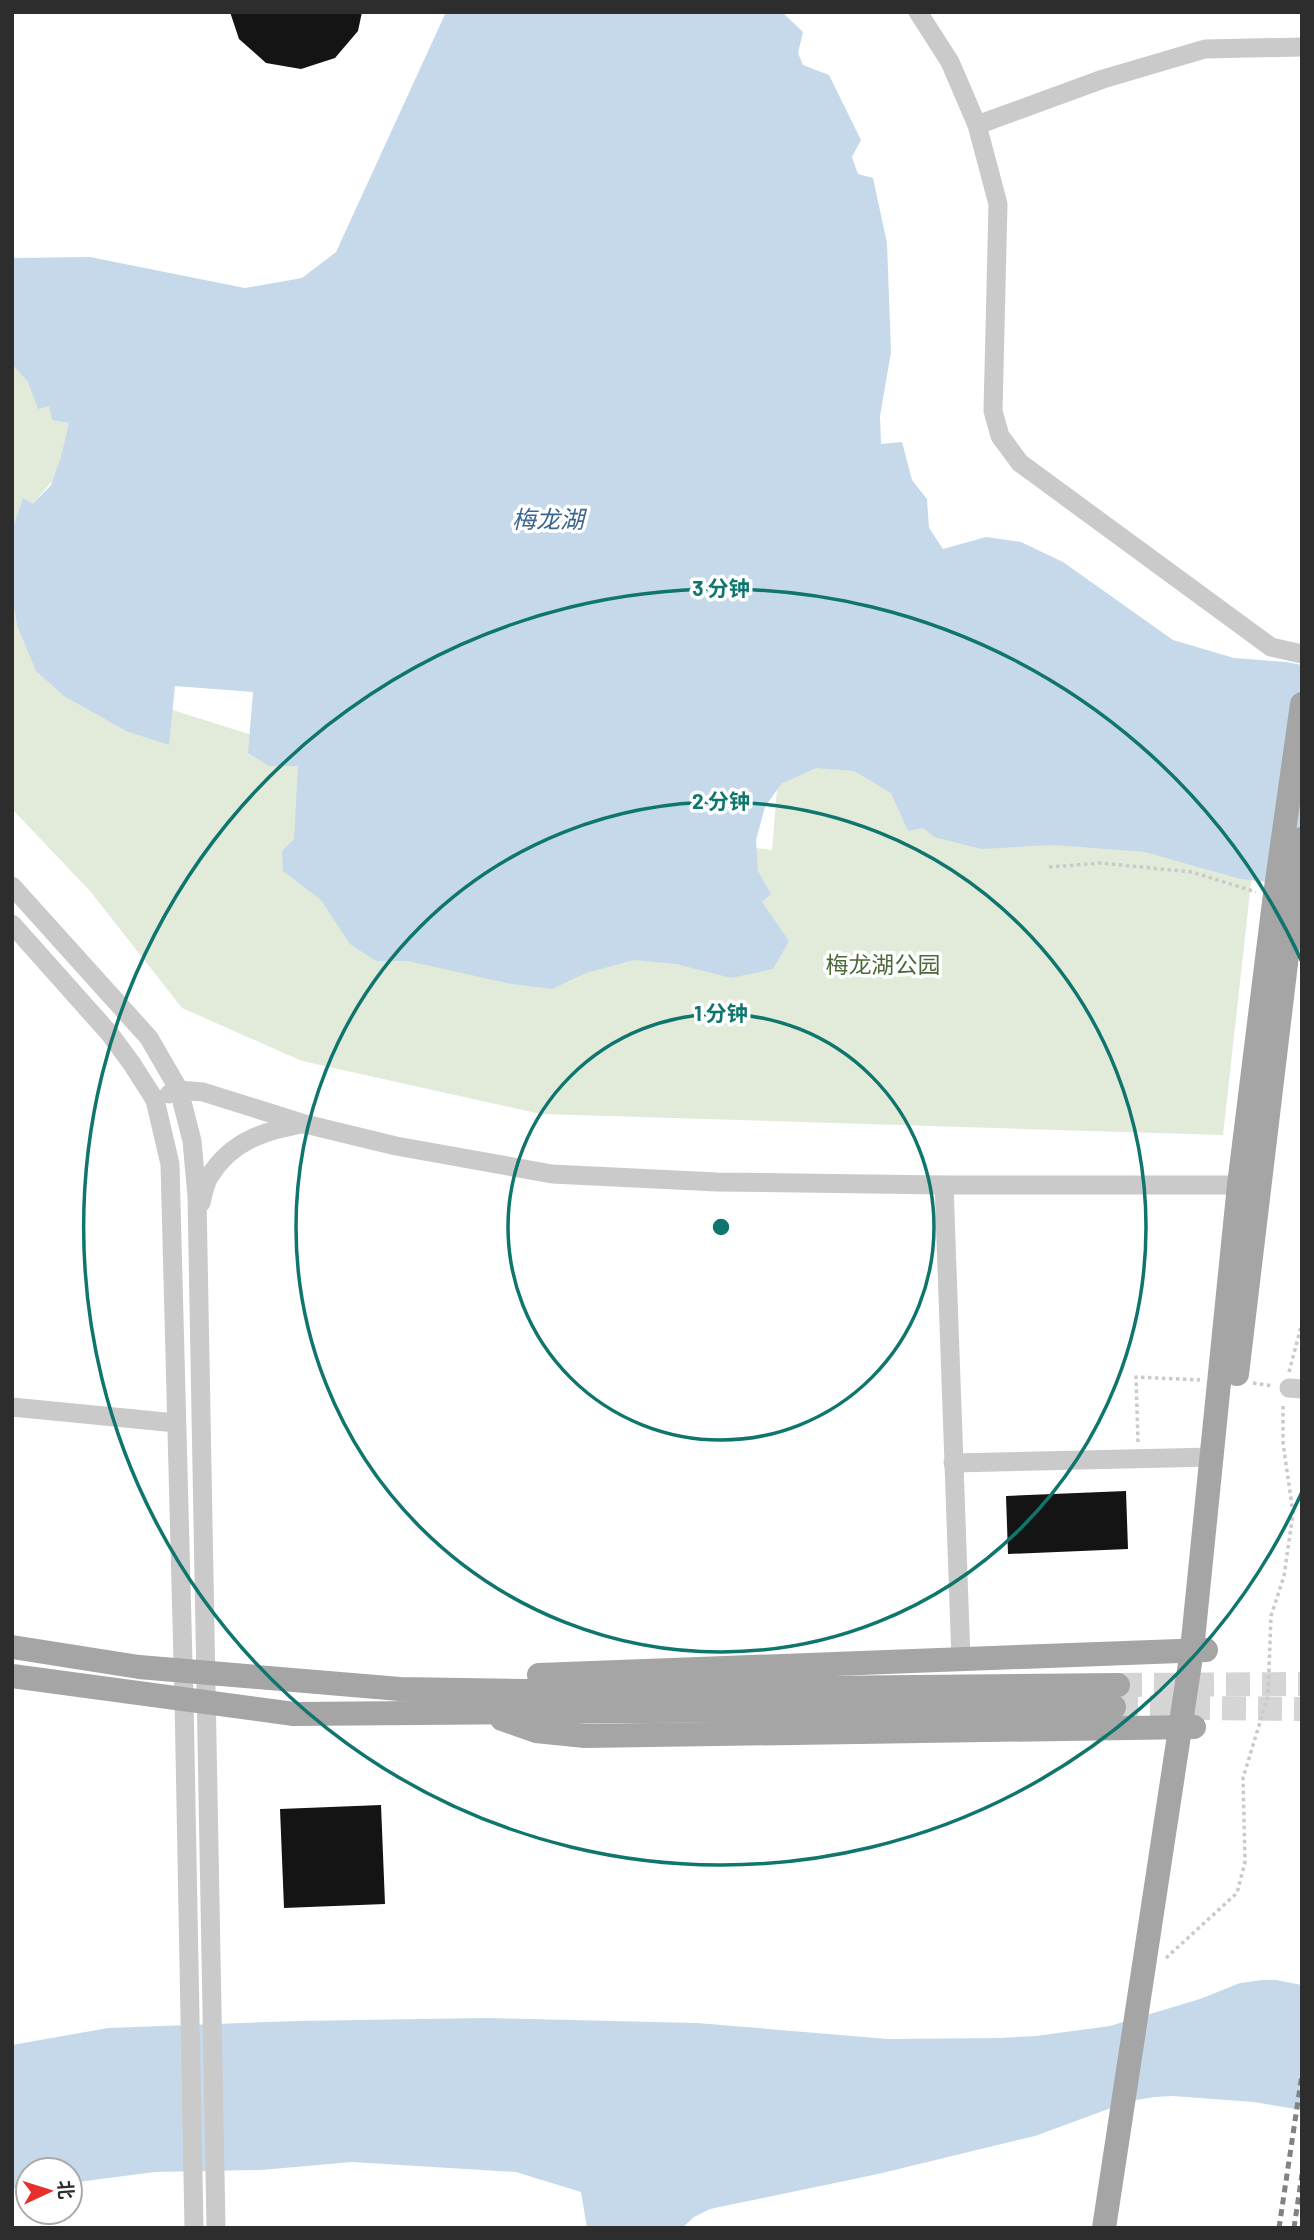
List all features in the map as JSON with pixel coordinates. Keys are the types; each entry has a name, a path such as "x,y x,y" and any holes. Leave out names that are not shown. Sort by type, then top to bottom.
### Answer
{"main road":[{"path":"1119,2228 1128,2118 1199,1650 1275,900 1302,704"},
{"path":"1275,900 1302,839"},
{"path":"1199,1650 1213,1457 1248,1185"},
{"path":"12,1647 139,1667 400,1689 1116,1696 798,1708 294,1714 12,1676"},
{"path":"451,1690 524,1676 1199,1650"},
{"path":"485,1713 536,1731 585,1736 1187,1727"},
{"path":"1144,2005 1156,1967 1187,1727"},
{"path":"1104,2228 1128,2118"}],"street":[{"path":"918,12 950,62 977,125 998,204 993,411 1000,436 1020,463 1271,647 1302,654"},
{"path":"977,125 1102,79 1205,49 1302,47"},
{"path":"12,886 149,1038 179,1090 191,1141 197,1214 195,1700 189,1996 194,2228"},
{"path":"12,925 110,1034 155,1100 170,1164 176,1423 195,1672"},
{"path":"155,1100 179,1090 203,1092 306,1124 396,1146 552,1174 717,1182 1248,1185"},
{"path":"197,1214 209,1178 226,1156 248,1139 271,1129 306,1124"},
{"path":"944,1185 961,1659"},
{"path":"12,1407 176,1423"},
{"path":"953,1462 1213,1457"},
{"path":"195,1700 210,1996 216,2228"}],"path":[{"path":"1049,867 1101,863 1192,872 1275,900"},
{"path":"1156,1967 1237,1893 1245,1863 1243,1778 1268,1696 1271,1616 1284,1576 1293,1513 1283,1443 1282,1407 1291,1387 1302,1323"},
{"path":"1136,1377 1138,1459"}],"green space":[{"name":"梅龙湖公园","path":"12,344 78,404 74,455 38,498 35,614 87,683 316,755 641,834 772,850 778,777 823,748 1254,856 1223,1135 541,1114 302,1061 182,1008 90,891 12,809"}],"water":[{"name":"梅龙湖","path":"446,12 782,12 803,32 798,53 803,65 829,75 861,140 852,157 858,174 873,178 887,243 891,352 880,416 881,444 902,442 912,480 927,499 929,528 943,549 986,537 1021,542 1063,562 1173,640 1234,658 1302,665 1302,886 1240,879 1145,852 1054,845 982,849 934,837 923,828 908,831 891,793 854,771 816,768 781,784 765,807 756,840 758,871 771,894 762,902 789,941 773,969 731,978 676,964 634,960 586,973 552,989 511,984 408,961 376,961 350,944 321,900 283,871 282,851 294,839 298,766 269,766 248,753 253,692 175,686 169,745 126,731 64,696 36,671 17,625 12,593 14,525 23,498 33,504 51,485 69,423 52,420 49,406 38,409 28,382 12,364 12,258 90,257 245,288 302,278 336,252"},
{"path":"1276,1980 1302,1985 1302,2110 1254,2102 1172,2096 1130,2101 1035,2136 878,2174 710,2209 694,2217 682,2228 587,2228 581,2192 516,2172 352,2162 261,2170 155,2172 84,2181 84,2156 14,2156 12,2188 12,2045 108,2028 484,2018 697,2023 888,2039 999,2038 1110,2026 1200,1999 1240,1983"}],"building":[{"path":"230,12 362,12 358,31 335,58 301,69 266,63 239,39"},
{"path":"1126,1491 1128,1549 1008,1554 1006,1496"},
{"path":"381,1805 385,1904 284,1908 280,1809"}],"tunnel":[{"path":"1118,1685 1302,1684"},
{"path":"1114,1707 1302,1709"}],"railway":[{"path":"1279,2228 1302,2074"},
{"path":"1294,2228 1302,2174"}]}
